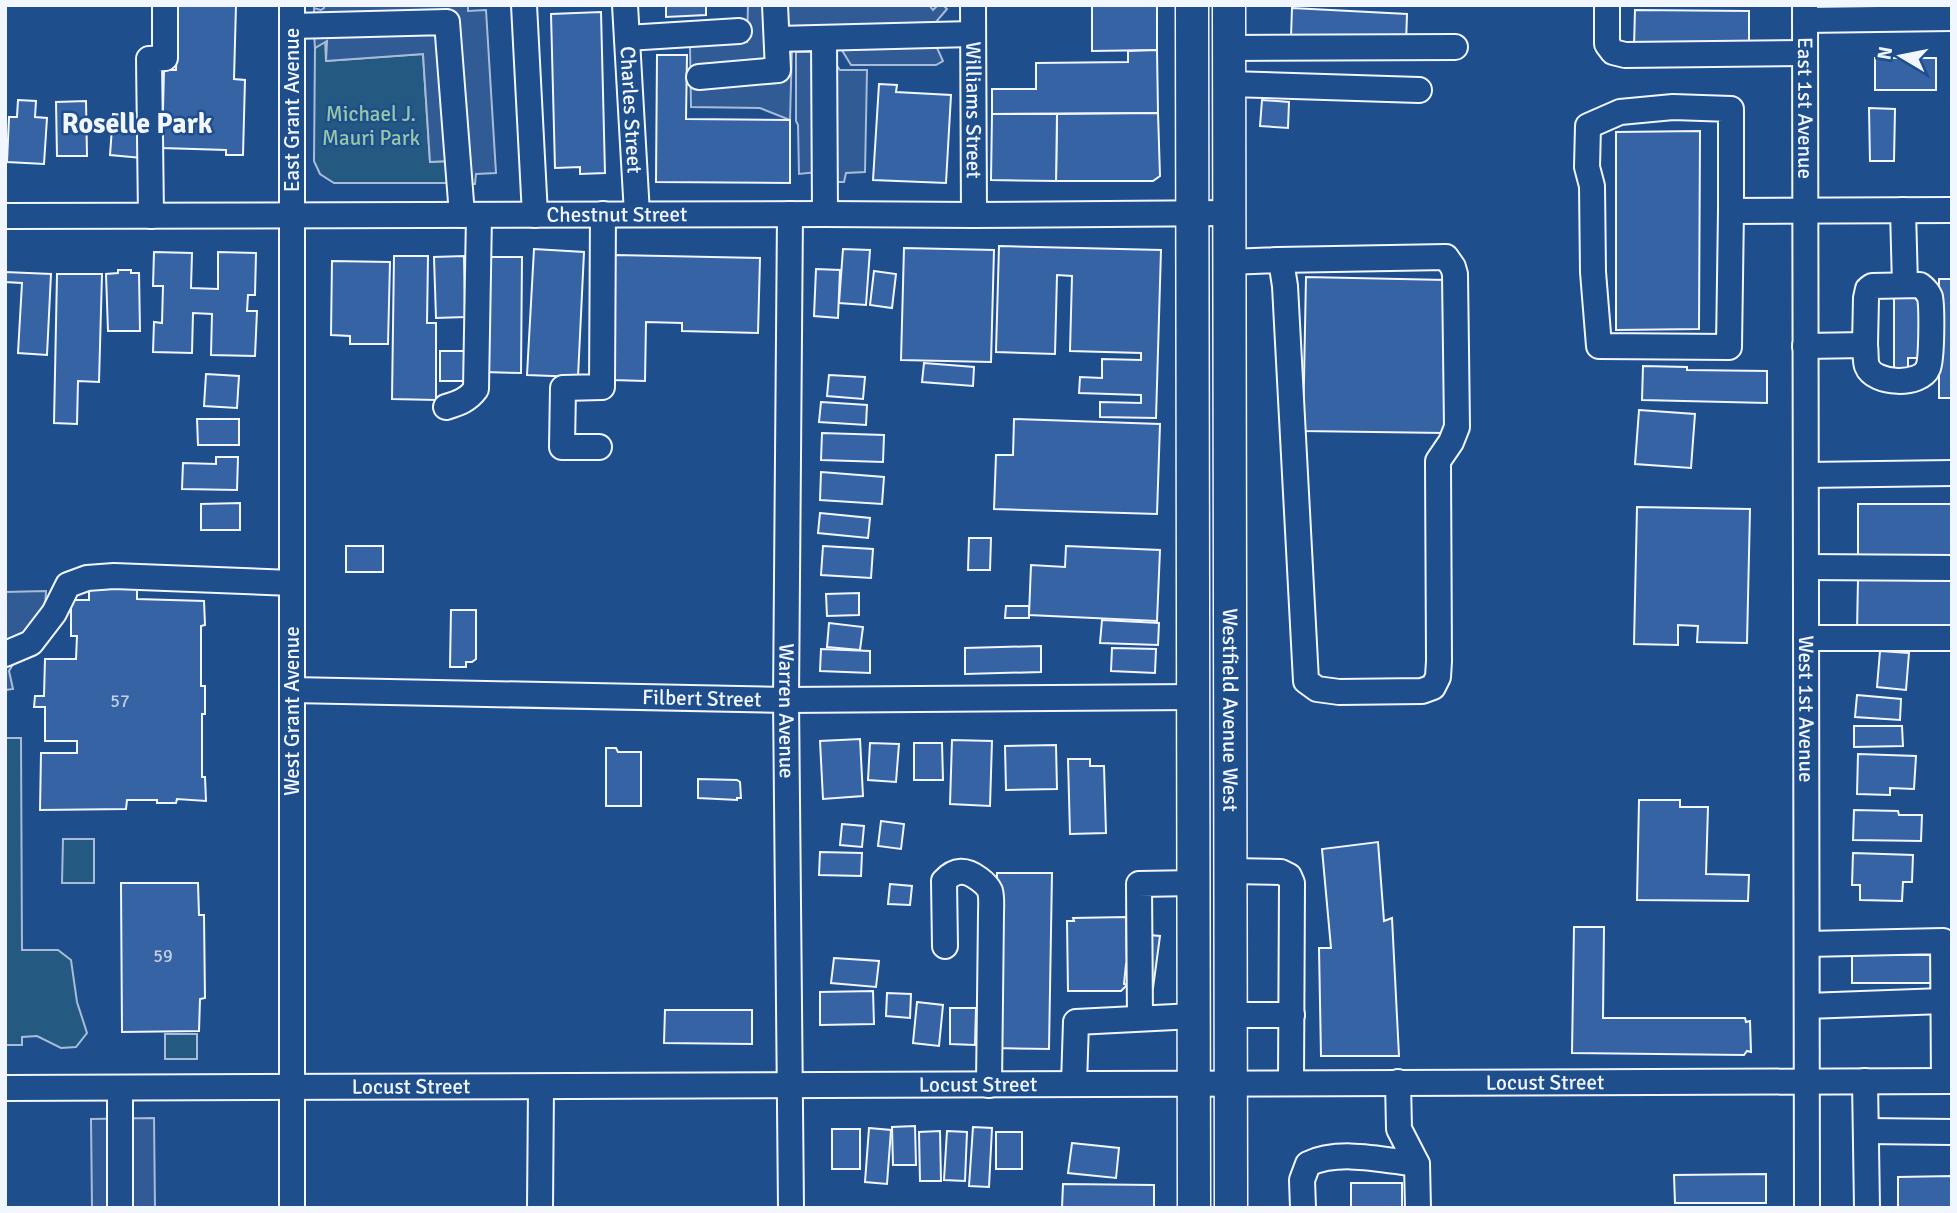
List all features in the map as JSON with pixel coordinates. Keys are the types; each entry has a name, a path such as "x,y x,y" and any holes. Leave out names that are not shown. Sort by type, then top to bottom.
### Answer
{"main road":[{"name":"Westfield Avenue West","path":"1192,5 1194,1208"},
{"name":"Westfield Avenue West","path":"1229,5 1231,1208"}],"street":[{"path":"151,216 149,59 166,58 165,5"},
{"path":"524,5 535,215"},
{"name":"Charles Street","path":"625,5 637,214"},
{"path":"699,76 778,70 775,5"},
{"name":"Williams Street","path":"973,5 974,215"},
{"path":"1606,5 1607,44 1613,52 1625,55 1805,53"},
{"path":"1805,13 1872,12 1952,18"},
{"name":"East 1st Avenue","path":"1805,13 1805,210"},
{"path":"292,16 447,22 471,215 476,389 470,397 446,407"},
{"name":"East Grant Avenue","path":"292,16 292,215"},
{"path":"627,37 739,31"},
{"path":"776,39 972,34"},
{"path":"824,38 825,214"},
{"path":"1229,48 1455,47"},
{"path":"1229,84 1419,90"},
{"path":"1673,107 1731,109 1731,211 1728,347 1599,346 1593,272 1592,186 1587,167 1588,126 1620,112 1673,107"},
{"name":"West 1st Avenue","path":"1805,210 1807,1208"},
{"path":"1903,210 1905,285"},
{"path":"1731,211 1952,210"},
{"name":"Chestnut Street","path":"5,216 974,215 1229,212"},
{"path":"599,447 562,447 563,388 602,387 603,214"},
{"name":"Warren Avenue","path":"790,214 786,700 791,1208"},
{"name":"West Grant Avenue","path":"292,215 292,1208"},
{"path":"1229,262 1278,260 1446,257 1453,267 1457,427 1438,461 1438,677 1433,687 1422,691 1339,692 1317,690 1306,681 1285,286 1278,260"},
{"path":"1905,285 1920,285 1926,289 1930,298 1931,351 1928,368 1923,375 1912,380 1885,380 1875,377 1867,367 1865,345 1868,289 1872,286 1905,285"},
{"path":"1805,346 1865,345"},
{"path":"1806,475 1952,473"},
{"path":"1806,567 1952,568"},
{"path":"5,654 31,643 54,613 68,585 87,578 114,576 292,583"},
{"path":"1806,638 1952,638"},
{"name":"Filbert Street","path":"292,690 786,700 1194,697"},
{"path":"945,946 944,881 950,874 959,871 971,873 985,884 990,892 992,914 989,1085"},
{"path":"1230,871 1281,872 1290,876 1291,1083"},
{"path":"1140,1018 1139,884 1194,883"},
{"path":"1807,944 1943,941 1943,1001 1948,1081"},
{"path":"1807,1006 1943,1001"},
{"path":"1231,1015 1292,1015"},
{"path":"1074,1084 1076,1023 1194,1016"},
{"path":"1865,1081 1867,1208"},
{"name":"Locust Street","path":"5,1088 1948,1081"},
{"path":"1398,1083 1399,1129 1417,1164 1418,1208"},
{"path":"120,1087 120,1208"},
{"path":"540,1208 541,1087"},
{"path":"1866,1131 1952,1132"},
{"path":"1303,1208 1302,1180 1308,1164 1318,1160 1338,1156 1417,1164"}],"green space":[{"name":"Michael J. Mauri Park","path":"325,38 326,61 423,54 430,162 449,161 451,183 334,183 320,174 314,161 315,48"},
{"path":"5,738 21,738 22,950 58,950 71,960 77,1002 87,1033 76,1047 61,1048 37,1036 22,1037 22,1045 5,1045"},
{"path":"63,839 94,839 94,883 62,883"},
{"path":"165,1034 197,1034 197,1059 165,1059"}],"shaded area":[{"path":"324,5 468,5 468,11 486,10 496,173 476,174 475,184 451,183 449,161 430,162 423,54 326,61 327,41 315,48 314,32 314,8 321,10"},
{"path":"748,5 929,5 933,10 938,5 943,5 947,9 935,23 946,43 937,48 943,61 936,65 851,65 840,47 836,47 835,63 840,70 867,70 865,172 846,173 844,182 820,182 817,172 799,174 796,52 812,52 814,49 792,47 790,120 760,108 691,107 690,46 747,42"},
{"path":"46,591 45,610 9,671 13,689 5,690 5,592"},
{"path":"154,1118 155,1208 92,1208 91,1119"}],"building":[{"path":"178,5 236,5 234,79 245,80 243,155 226,155 226,150 162,148 164,70 176,70"},
{"path":"666,5 706,5 706,15 666,17"},
{"path":"1092,5 1157,5 1157,50 1092,51"},
{"path":"1292,8 1407,14 1406,44 1291,37"},
{"path":"1635,10 1749,11 1749,48 1634,47"},
{"path":"601,12 605,173 580,174 580,167 555,168 551,14"},
{"path":"1157,50 1158,113 992,114 992,89 1036,89 1036,63 1128,62 1128,51"},
{"path":"657,55 687,55 686,119 790,120 790,183 656,182"},
{"path":"1875,58 1936,58 1936,90 1875,90"},
{"path":"879,84 897,85 896,92 951,95 946,183 873,180"},
{"path":"18,100 36,101 35,117 47,118 44,164 7,162 9,117 17,117"},
{"path":"1262,100 1289,102 1288,128 1260,126"},
{"path":"86,101 87,156 57,156 56,102"},
{"path":"1869,108 1895,109 1894,161 1870,161"},
{"path":"1158,113 1160,176 1153,181 1056,181 1057,114"},
{"path":"113,114 145,117 142,158 110,155"},
{"path":"992,114 1057,114 1056,181 991,180"},
{"path":"1700,131 1699,329 1616,330 1616,132"},
{"path":"999,246 1161,250 1156,418 1100,417 1100,402 1141,403 1141,395 1079,393 1080,377 1102,378 1102,359 1141,360 1141,353 1070,351 1072,276 1057,275 1055,354 996,352"},
{"path":"904,248 994,250 991,362 901,360"},
{"path":"534,249 584,252 578,377 527,375"},
{"path":"843,249 870,250 866,305 839,303"},
{"path":"154,252 192,253 191,288 218,289 218,252 256,253 255,295 248,295 247,311 257,311 255,356 211,355 212,314 193,313 192,353 153,352 154,322 162,323 163,286 153,286"},
{"path":"615,255 760,258 758,333 682,331 682,323 646,322 645,381 612,380"},
{"path":"394,256 428,256 427,323 436,323 436,400 392,399"},
{"path":"464,256 465,317 436,318 434,257"},
{"path":"485,257 522,257 521,373 484,372"},
{"path":"332,261 390,262 388,344 350,344 350,336 331,335"},
{"path":"816,269 840,270 838,318 814,316"},
{"path":"118,270 139,273 140,331 108,331 106,274 118,273"},
{"path":"874,271 896,274 892,308 870,305"},
{"path":"5,272 51,274 47,355 18,353 22,283 5,282"},
{"path":"57,274 102,274 99,382 78,381 77,424 54,423"},
{"path":"1306,277 1446,280 1444,433 1303,431"},
{"path":"1939,279 1952,279 1952,398 1939,398"},
{"path":"1894,296 1924,297 1923,358 1908,358 1908,368 1894,369"},
{"path":"440,351 464,351 464,381 440,381"},
{"path":"924,363 974,367 973,386 922,382"},
{"path":"1643,366 1687,367 1687,370 1767,371 1767,403 1642,400"},
{"path":"206,374 239,376 237,408 204,406"},
{"path":"829,375 865,377 863,399 827,396"},
{"path":"821,402 867,405 866,425 819,422"},
{"path":"1639,410 1695,414 1691,468 1635,464"},
{"path":"197,419 239,419 239,445 198,445"},
{"path":"1014,419 1160,424 1157,514 994,509 996,455 1013,455"},
{"path":"822,433 884,435 883,462 821,460"},
{"path":"216,457 238,457 237,490 182,489 183,463 216,464"},
{"path":"821,472 884,477 882,504 820,500"},
{"path":"240,503 240,530 201,530 201,504"},
{"path":"1858,504 1952,504 1952,555 1858,555"},
{"path":"1637,507 1750,509 1747,643 1697,642 1698,626 1678,625 1678,645 1634,644"},
{"path":"820,513 870,518 868,538 818,533"},
{"path":"969,538 991,538 990,570 968,570"},
{"path":"346,546 383,546 383,572 346,572"},
{"path":"823,546 873,549 871,578 821,575"},
{"path":"1066,546 1160,550 1157,621 1029,615 1031,565 1065,567"},
{"path":"1858,579 1952,581 1952,633 1857,632"},
{"path":"137,583 137,599 204,601 205,625 201,626 201,686 205,686 202,777 205,777 206,801 177,799 176,803 157,803 157,800 127,800 126,809 40,810 41,753 77,753 77,741 45,741 45,707 34,707 35,696 44,696 45,659 76,659 77,636 71,636 71,600 89,600 89,584"},
{"path":"859,593 859,615 827,616 826,594"},
{"path":"1006,606 1029,606 1029,618 1005,618"},
{"path":"451,610 476,610 476,659 466,662 466,667 450,667"},
{"path":"1102,620 1159,623 1158,645 1100,643"},
{"path":"829,623 863,627 860,650 827,647"},
{"path":"1041,646 1041,672 965,674 965,648"},
{"path":"1112,648 1156,649 1155,673 1111,671"},
{"path":"821,649 870,651 870,673 820,671"},
{"path":"1880,651 1909,653 1906,690 1877,687"},
{"path":"1857,695 1901,699 1900,720 1855,717"},
{"path":"1854,726 1902,726 1903,746 1854,747"},
{"path":"860,739 863,796 823,799 820,741"},
{"path":"952,740 992,741 990,806 950,804"},
{"path":"870,743 899,744 896,782 868,780"},
{"path":"914,743 942,743 943,780 914,780"},
{"path":"1056,745 1057,789 1006,790 1005,746"},
{"path":"606,748 616,748 618,752 641,752 641,806 606,806"},
{"path":"1858,754 1916,756 1914,789 1890,788 1890,795 1857,794"},
{"path":"1068,759 1090,759 1090,766 1104,766 1106,833 1070,834"},
{"path":"698,779 737,780 740,782 741,798 698,798"},
{"path":"1639,800 1680,800 1680,807 1708,807 1706,874 1749,875 1748,901 1637,900"},
{"path":"1854,810 1898,811 1899,815 1922,815 1921,841 1853,840"},
{"path":"881,821 904,824 901,849 878,846"},
{"path":"842,824 864,826 862,847 840,845"},
{"path":"1378,842 1384,921 1392,918 1399,1056 1321,1056 1319,948 1331,948 1322,849"},
{"path":"820,852 862,853 861,876 819,875"},
{"path":"1853,853 1913,855 1912,882 1903,882 1902,901 1860,900 1860,885 1852,885"},
{"path":"997,873 1052,873 1049,1049 994,1048"},
{"path":"121,883 198,883 199,915 204,915 205,998 200,999 199,1031 122,1032"},
{"path":"890,884 912,886 910,905 888,904"},
{"path":"1126,917 1127,985 1121,991 1068,991 1067,921 1074,921 1073,918"},
{"path":"1574,927 1604,927 1603,1018 1745,1018 1746,1022 1750,1021 1751,1052 1747,1051 1744,1055 1572,1053"},
{"path":"1138,934 1160,936 1153,988 1124,984 1126,964 1134,965"},
{"path":"1852,955 1931,955 1931,983 1852,983"},
{"path":"834,958 879,961 876,987 831,983"},
{"path":"873,991 874,1024 820,1025 820,992"},
{"path":"887,993 911,994 910,1018 886,1016"},
{"path":"917,1002 943,1005 939,1046 913,1043"},
{"path":"950,1008 976,1008 975,1045 950,1044"},
{"path":"665,1010 752,1010 752,1044 664,1043"},
{"path":"915,1126 916,1165 893,1165 892,1127"},
{"path":"973,1127 992,1128 989,1187 969,1186"},
{"path":"869,1128 891,1130 887,1184 865,1182"},
{"path":"832,1129 860,1129 860,1169 832,1169"},
{"path":"940,1131 941,1181 920,1181 919,1132"},
{"path":"947,1131 967,1132 965,1181 944,1180"},
{"path":"996,1132 1022,1132 1022,1169 996,1169"},
{"path":"1072,1143 1119,1148 1116,1178 1068,1173"},
{"path":"1766,1174 1766,1203 1675,1203 1674,1175"},
{"path":"1952,1176 1952,1208 1898,1208 1898,1177"},
{"path":"1351,1183 1402,1183 1402,1208 1351,1208"},
{"path":"1063,1184 1154,1185 1154,1208 1062,1208"}],"district":[{"name":"Roselle Park","path":"137,124"}]}
